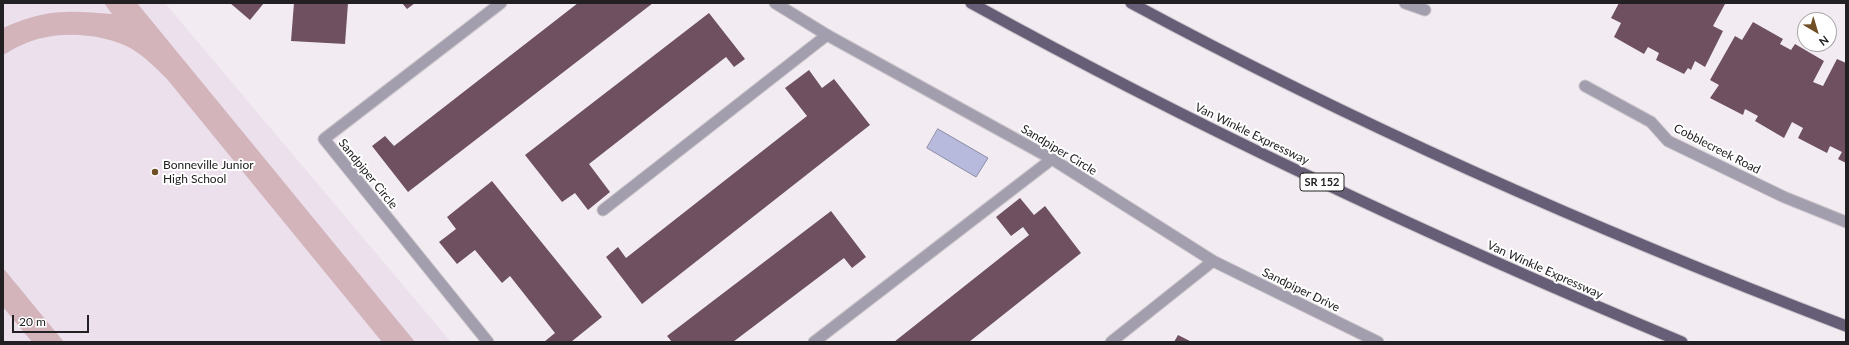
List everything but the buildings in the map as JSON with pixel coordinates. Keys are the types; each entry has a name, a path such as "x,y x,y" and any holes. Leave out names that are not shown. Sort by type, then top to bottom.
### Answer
{"main road":[{"name":"Van Winkle Expressway","path":"971,3 1064,54 1239,142 1399,219 1584,301 1682,342"},
{"path":"1131,3 1291,86 1441,156 1598,226 1757,293 1846,326"}],"street":[{"name":"Sandpiper Circle","path":"488,342 324,140 501,3"},
{"name":"Sandpiper Circle","path":"775,3 828,35 1052,159 1213,261"},
{"path":"1405,3 1425,10"},
{"path":"603,210 828,35"},
{"name":"Cobblecreek Road","path":"1585,86 1651,122 1668,141 1784,196 1846,222"},
{"path":"814,342 1052,159"},
{"path":"1111,342 1213,261"},
{"name":"Sandpiper Drive","path":"1213,261 1378,342"}],"shaded area":[{"name":"Bonneville Junior High School","path":"3,3 165,3 451,342 3,342"},
{"path":"104,3 137,3 415,342 382,342 167,79 137,52 112,40 88,36 64,35 52,36 32,41 3,55 3,28 31,17 56,12 112,14"},
{"path":"3,268 64,342 32,342 3,307"}],"water":[{"path":"938,129 988,158 976,177 927,148"}],"place":[{"name":"Bonneville Junior High School","path":"155,172"}]}
